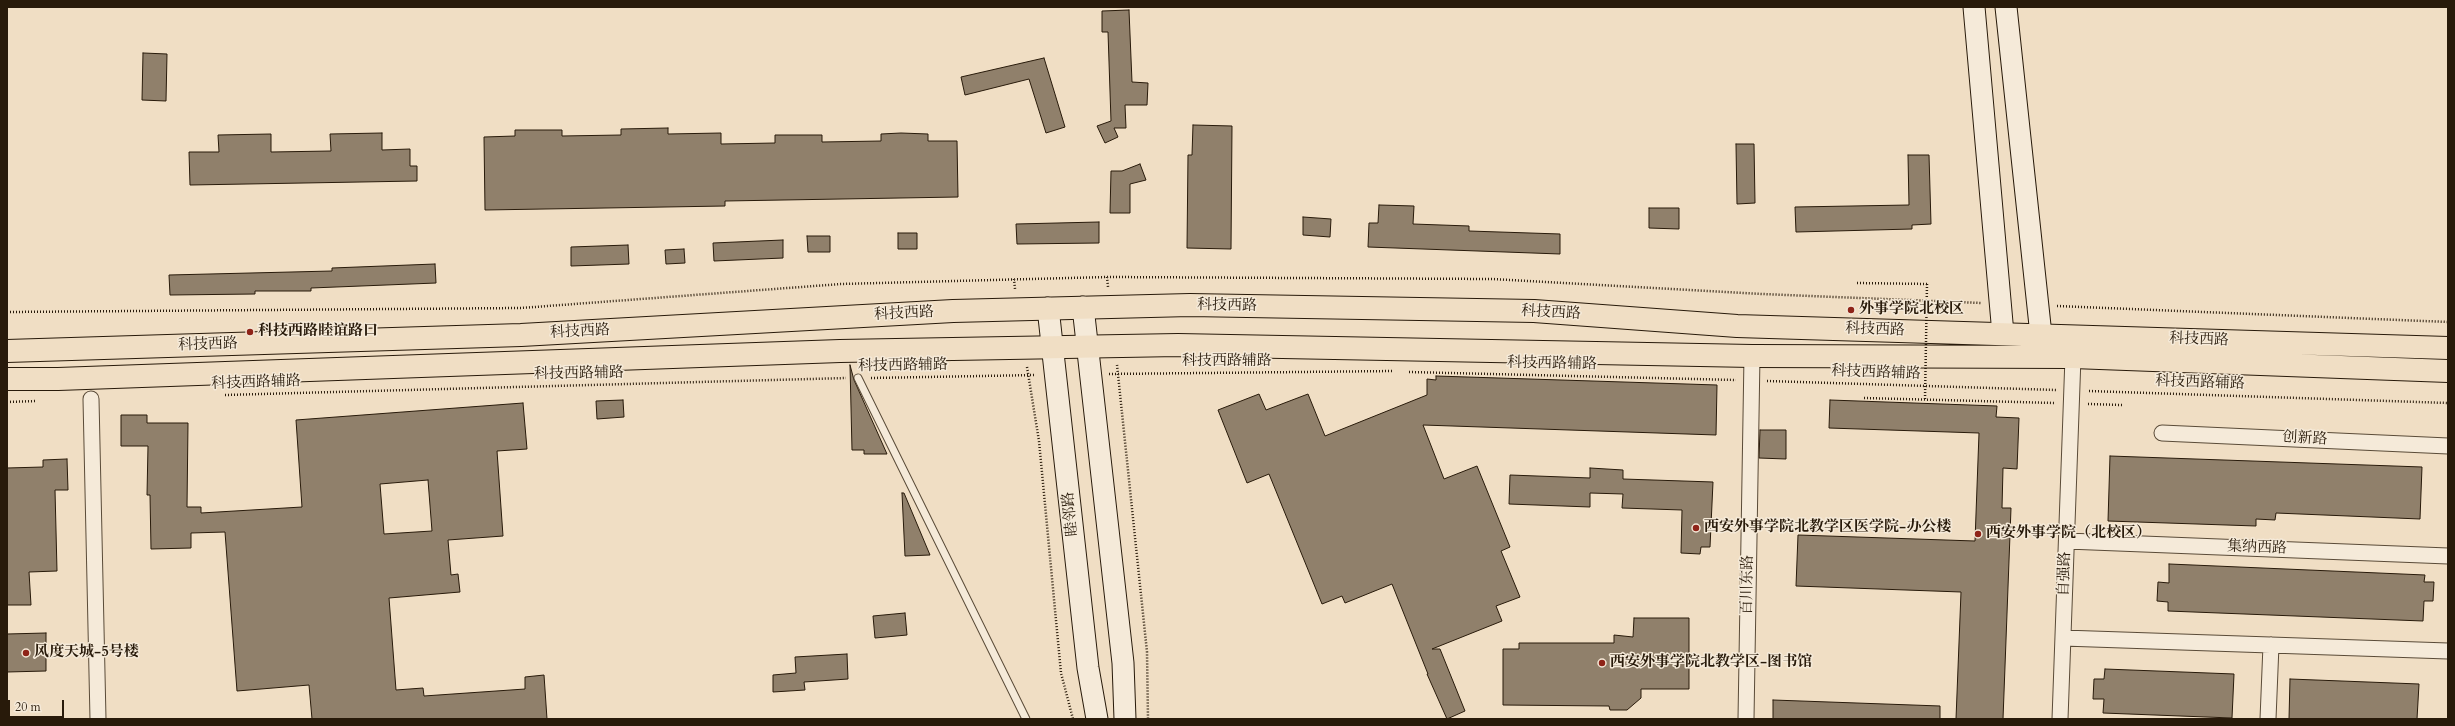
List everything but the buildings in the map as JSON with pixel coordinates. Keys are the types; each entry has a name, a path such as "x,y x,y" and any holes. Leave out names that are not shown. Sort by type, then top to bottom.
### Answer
{"main road":[{"name":"科技西路","path":"7,351 521,335 1018,309 1190,305 1534,311 1737,326 2448,348"},
{"name":"科技西路","path":"7,379 74,378 832,351 1194,346 1752,356 2074,357 2448,371"}],"street":[{"path":"1974,7 2003,334"},
{"path":"2006,7 2041,335"},
{"path":"1083,307 1123,663 1125,719"},
{"name":"睦邻路","path":"1048,308 1088,668 1097,719"},
{"name":"百川东路","path":"1746,719 1752,356"},
{"name":"自强路","path":"2060,719 2074,357"},
{"path":"91,399 98,719"},
{"name":"创新路","path":"2162,433 2448,446"},
{"name":"集纳西路","path":"2067,541 2448,556"},
{"path":"2063,638 2448,652"},
{"path":"2268,719 2271,645"}],"lane":[{"path":"858,378 1026,719"}],"path":[{"path":"1107,277 1111,307"},
{"path":"1014,279 1018,309"},
{"path":"1857,283 1927,284 1925,399"},
{"path":"1115,347 1147,646 1148,719"},
{"path":"1024,348 1039,441 1061,673 1073,719"},
{"name":"科技西路辅路","path":"1091,374 1395,371 1752,380 2072,397 2448,403"},
{"name":"科技西路辅路","path":"219,396 858,378 1056,375"},
{"path":"1864,398 1925,399 2072,397 2122,405"},
{"path":"7,402 43,401"}],"place":[{"name":"外事学院北校区","path":"1851,310"},
{"name":"科技西路睦谊路口","path":"250,332"},
{"name":"西安外事学院北教学区医学院-办公楼","path":"1696,528"},
{"name":"西安外事学院（北校区）","path":"1978,534"},
{"name":"风度天城-5号楼","path":"26,653"},
{"name":"西安外事学院北教学区-图书馆","path":"1602,663"}]}
